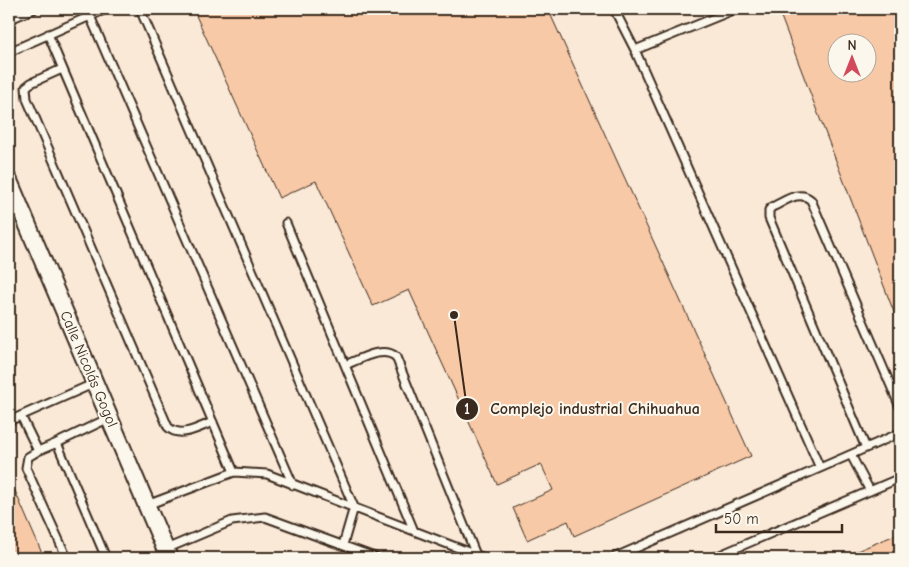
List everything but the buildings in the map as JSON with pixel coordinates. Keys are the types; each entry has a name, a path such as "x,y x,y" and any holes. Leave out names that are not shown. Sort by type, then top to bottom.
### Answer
{"street":[{"name":"Calle Nicolás Gogol","path":"9,181 167,554"}],"lane":[{"path":"10,19 34,9"},
{"path":"9,52 106,9"},
{"path":"140,9 354,507 343,545"},
{"path":"614,9 820,468"},
{"path":"634,50 734,9"},
{"path":"90,16 293,485"},
{"path":"48,34 234,472"},
{"path":"62,69 26,87 25,92 31,108 168,427 178,433 213,422"},
{"path":"866,448 769,218 769,210 772,207 797,195 806,196 811,200 900,407"},
{"path":"286,223 414,531"},
{"path":"345,365 383,351 392,352 396,357 476,555"},
{"path":"9,421 95,383"},
{"path":"22,416 38,451"},
{"path":"67,558 26,468 28,457 110,418"},
{"path":"613,558 900,433"},
{"path":"58,442 106,558"},
{"path":"851,454 870,491"},
{"path":"147,505 234,472 267,474 484,558"},
{"path":"714,558 900,478"},
{"path":"167,554 232,521 265,517 377,558"}],"shaded area":[{"path":"9,9 900,9 900,558 9,558"}],"place":[{"name":"Complejo industrial Chihuahua","path":"454,315"}]}
